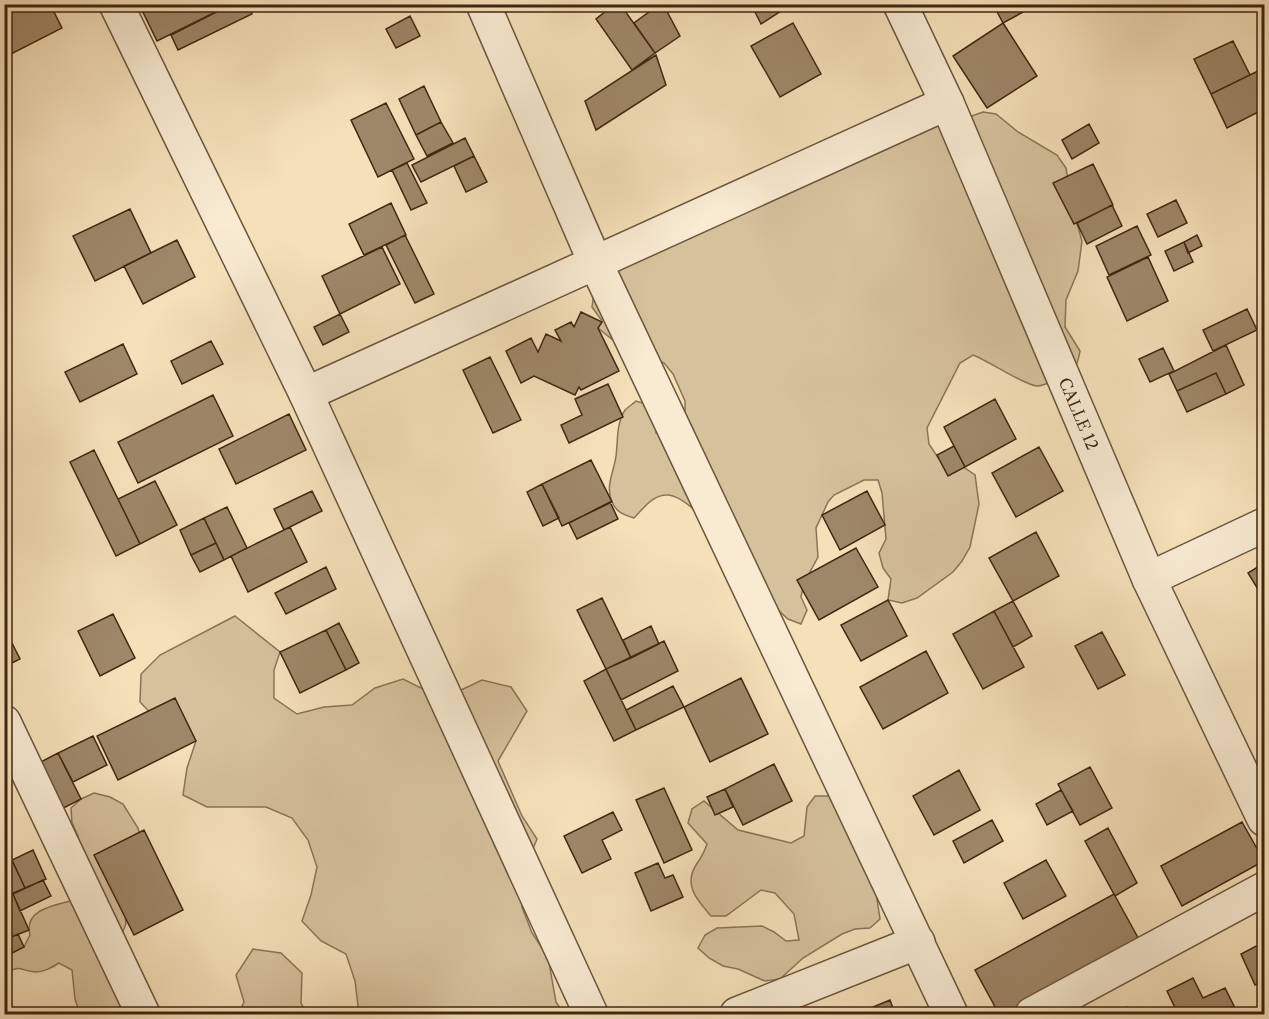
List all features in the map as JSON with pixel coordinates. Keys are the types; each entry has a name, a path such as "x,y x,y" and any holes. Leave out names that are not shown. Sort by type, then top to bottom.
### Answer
{"street":[{"path":"116,4 306,394 591,1014"},
{"path":"483,4 595,262 951,1014"},
{"name":"CALLE 12","path":"900,4 947,103 1149,579 1264,819"},
{"path":"306,394 947,103"},
{"path":"1149,579 1264,525"},
{"path":"4,722 15,772 143,1014"},
{"path":"1032,1014 1264,889"},
{"path":"737,1014 918,942"}],"shaded area":[{"path":"983,112 996,114 1018,132 1057,155 1066,168 1074,213 1082,241 1078,271 1066,300 1065,327 1080,351 1077,362 1066,376 1037,386 1024,382 973,355 960,363 927,428 929,444 939,459 953,460 975,475 979,504 970,547 962,561 953,572 917,598 902,603 888,600 891,579 883,568 879,553 886,539 882,493 878,480 864,480 834,495 828,502 816,528 818,557 804,583 801,597 807,610 801,624 788,619 778,610 726,543 693,509 679,499 667,495 657,497 634,518 621,513 614,505 609,491 619,427 625,410 636,401 649,405 656,417 656,433 669,438 685,416 685,401 673,374 664,363 623,348 598,328 602,321 592,307 594,293 610,266 944,113 969,117"},
{"path":"235,616 280,652 274,670 274,698 297,714 324,707 352,705 375,688 403,679 429,692 457,692 482,680 511,687 527,711 498,761 522,816 537,839 523,878 522,907 532,933 548,957 556,1002 564,1014 359,1014 355,981 346,954 321,941 302,921 317,867 308,840 292,818 266,807 207,807 183,795 187,768 196,741 187,731 160,723 140,702 141,674 160,655"},
{"path":"94,793 110,797 123,804 138,828 142,842 123,895 126,924 121,936 148,1014 80,1014 75,999 72,970 59,963 41,971 35,972 19,968 5,973 5,956 24,947 30,935 31,919 50,906 74,900 81,851 72,823 71,808 81,799"},
{"path":"815,796 830,796 840,807 875,886 880,919 870,928 855,929 842,934 803,958 780,979 765,981 738,969 723,966 709,958 698,948 705,935 717,928 762,926 786,941 799,940 794,914 775,893 761,890 726,916 711,916 701,905 694,893 691,880 692,873 707,844 688,823 692,809 704,801 738,830 791,843 804,836 807,807"},
{"path":"253,949 281,953 302,973 301,1003 307,1014 238,1014 244,1002 236,975"}],"building":[{"path":"21,4 50,4 62,28 9,55 4,45 4,13"},
{"path":"139,4 232,4 157,41"},
{"path":"232,4 248,4 252,14 178,50 171,35"},
{"path":"615,4 620,4 655,53 632,70 596,19"},
{"path":"663,4 680,36 655,53 634,23"},
{"path":"751,4 792,4 761,24"},
{"path":"993,4 1036,4 1036,5 1003,23"},
{"path":"410,16 420,36 396,48 386,29"},
{"path":"793,23 821,74 780,97 751,46"},
{"path":"1003,23 1037,76 987,108 953,56"},
{"path":"1233,41 1250,75 1211,94 1194,59"},
{"path":"656,55 666,85 596,130 585,101"},
{"path":"1264,68 1264,109 1227,128 1211,94"},
{"path":"424,86 441,122 416,135 399,99"},
{"path":"386,103 414,159 378,177 351,120"},
{"path":"441,122 453,143 427,156 416,135"},
{"path":"1089,124 1099,143 1072,159 1062,140"},
{"path":"465,138 474,156 421,182 412,165"},
{"path":"474,156 487,182 466,192 454,166"},
{"path":"407,163 427,203 411,210 392,170"},
{"path":"1093,164 1113,205 1074,224 1053,183"},
{"path":"1176,200 1187,223 1158,237 1147,214"},
{"path":"391,203 406,235 364,255 349,224"},
{"path":"1112,205 1122,226 1087,244 1077,223"},
{"path":"130,209 151,253 95,281 73,236"},
{"path":"1137,226 1151,255 1109,275 1096,246"},
{"path":"405,235 434,294 415,303 386,245"},
{"path":"1197,235 1202,246 1188,253 1184,242"},
{"path":"177,240 195,277 143,304 124,266"},
{"path":"1184,242 1193,262 1174,271 1165,251"},
{"path":"382,247 400,284 340,314 322,276"},
{"path":"1148,257 1168,301 1127,321 1107,277"},
{"path":"1247,309 1257,330 1213,351 1203,330"},
{"path":"581,312 602,322 598,328 619,371 581,390 579,387 575,395 534,376 521,383 506,351 531,338 538,352 546,334 561,341 555,330 571,322 574,327"},
{"path":"340,314 349,332 323,345 314,327"},
{"path":"211,341 223,364 182,384 171,361"},
{"path":"123,344 137,374 80,402 65,372"},
{"path":"1226,345 1244,385 1226,394 1216,373 1177,391 1169,374"},
{"path":"1163,348 1174,371 1150,382 1139,359"},
{"path":"490,357 521,420 493,433 463,370"},
{"path":"1216,373 1226,394 1187,412 1177,391"},
{"path":"608,384 623,417 569,443 561,425 582,415 575,399"},
{"path":"213,395 233,436 138,483 118,442"},
{"path":"995,399 1016,439 965,467 944,427"},
{"path":"289,414 306,450 236,484 219,449"},
{"path":"954,446 965,467 948,476 937,455"},
{"path":"1039,447 1063,491 1016,517 992,473"},
{"path":"94,450 140,544 116,556 70,462"},
{"path":"591,460 612,502 562,526 542,484"},
{"path":"155,481 177,525 140,544 118,499"},
{"path":"542,484 559,518 543,526 527,492"},
{"path":"312,491 322,511 284,530 274,509"},
{"path":"867,491 885,525 840,550 822,515"},
{"path":"610,502 618,519 577,539 569,523"},
{"path":"227,507 247,548 224,560 204,518"},
{"path":"204,518 216,543 191,555 180,530"},
{"path":"290,527 307,562 248,592 231,556"},
{"path":"1036,532 1059,576 1013,601 989,558"},
{"path":"216,543 224,560 200,572 191,555"},
{"path":"856,548 878,587 819,620 797,580"},
{"path":"1264,563 1264,599 1248,573"},
{"path":"326,567 336,589 286,614 275,593"},
{"path":"602,598 631,658 606,669 577,610"},
{"path":"888,600 907,636 861,661 841,625"},
{"path":"1013,601 1032,636 1013,647 994,611"},
{"path":"994,611 1024,667 983,689 953,634"},
{"path":"113,614 135,658 100,676 78,631"},
{"path":"339,623 359,663 346,670 326,630"},
{"path":"651,626 659,644 631,658 623,640"},
{"path":"326,630 346,670 300,693 280,652"},
{"path":"1102,632 1125,675 1098,689 1075,646"},
{"path":"10,639 20,659 4,667 4,641"},
{"path":"664,641 678,671 621,700 606,669"},
{"path":"926,651 948,693 883,729 860,687"},
{"path":"606,669 636,730 614,741 584,681"},
{"path":"741,678 768,734 710,762 684,707"},
{"path":"673,686 684,707 636,730 626,710"},
{"path":"175,698 196,741 118,780 97,736"},
{"path":"93,736 107,765 73,782 58,753"},
{"path":"58,753 81,799 56,812 33,766"},
{"path":"774,764 792,801 743,825 725,789"},
{"path":"1090,767 1112,808 1080,825 1058,784"},
{"path":"959,770 980,810 934,835 913,796"},
{"path":"664,788 692,850 664,863 636,800"},
{"path":"725,789 733,807 715,815 707,797"},
{"path":"1061,790 1073,811 1047,825 1036,804"},
{"path":"613,812 622,830 602,840 611,859 582,873 564,836"},
{"path":"992,820 1003,841 964,863 953,841"},
{"path":"1242,822 1264,861 1182,906 1161,866"},
{"path":"1108,828 1137,883 1115,896 1085,841"},
{"path":"144,830 183,910 134,935 94,855"},
{"path":"33,850 46,879 25,888 12,860"},
{"path":"8,852 25,888 4,897 4,854"},
{"path":"1046,860 1066,896 1023,919 1004,883"},
{"path":"658,863 665,878 673,875 683,897 651,911 635,873"},
{"path":"43,880 51,896 20,911 13,894"},
{"path":"13,894 29,930 4,940 4,897"},
{"path":"1114,894 1142,945 1016,1014 999,1014 975,970"},
{"path":"18,934 24,947 6,956 4,940"},
{"path":"1264,942 1264,980 1255,985 1241,954"},
{"path":"1193,978 1203,998 1225,988 1234,1006 1216,1014 1178,1014 1167,991"},
{"path":"890,1000 895,1014 856,1014"},
{"path":"1127,1007 1131,1014 1112,1014"}]}
